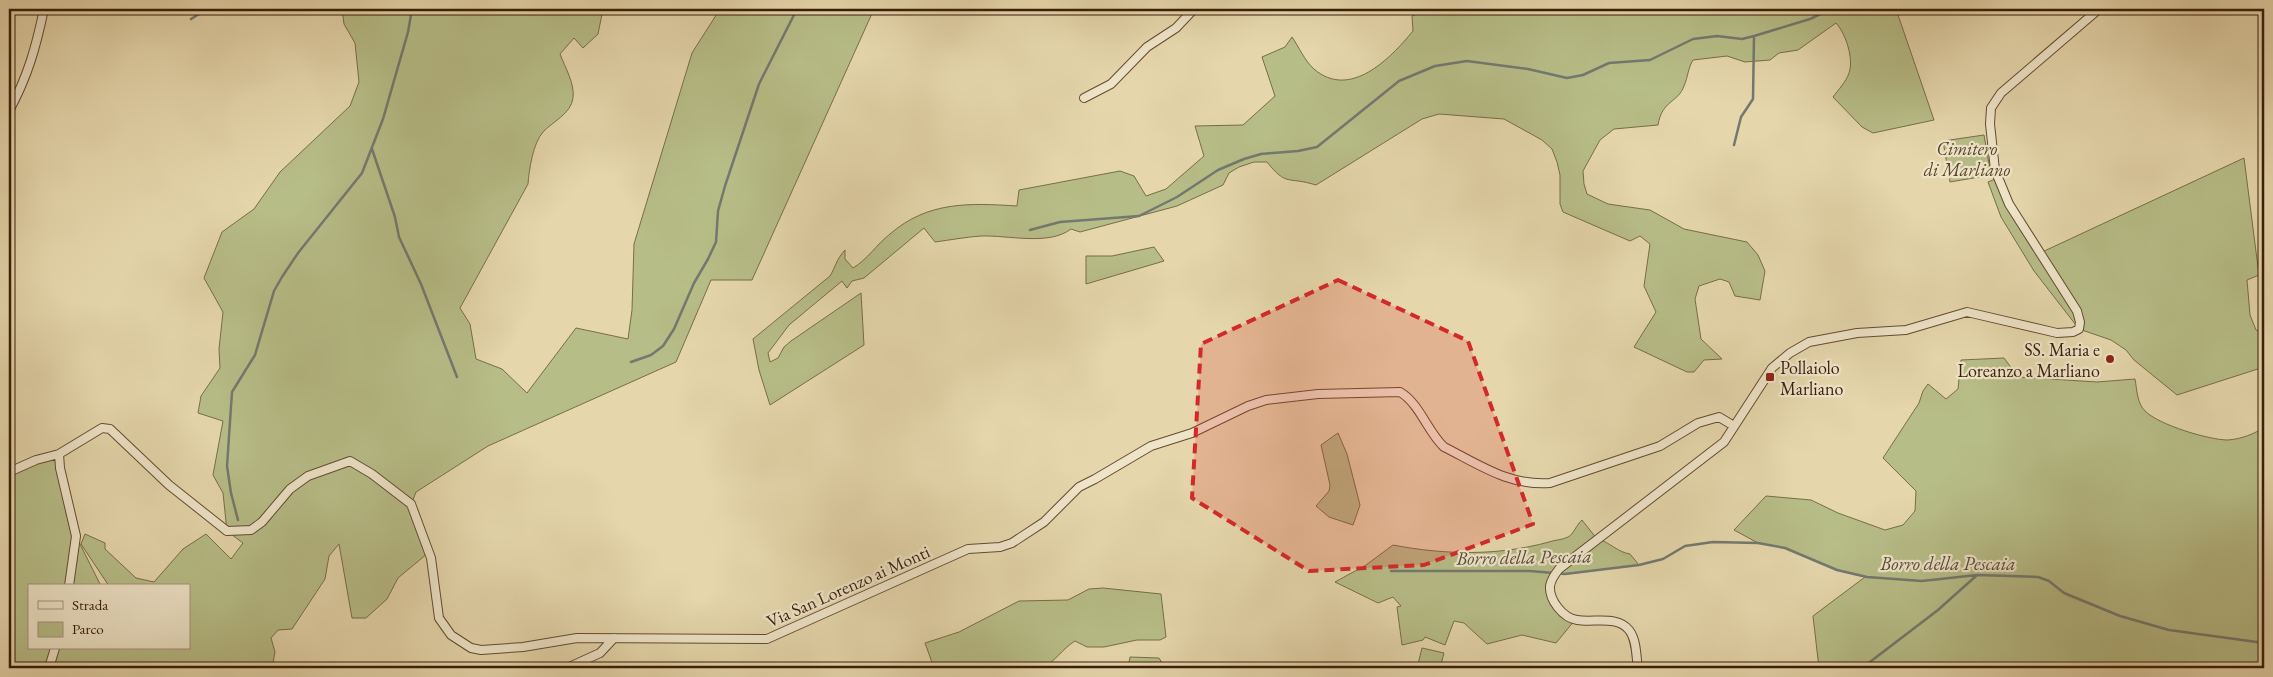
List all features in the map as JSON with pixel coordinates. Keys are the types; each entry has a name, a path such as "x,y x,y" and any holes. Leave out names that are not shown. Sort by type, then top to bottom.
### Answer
{"street":[{"path":"9,111 25,80 36,46 44,9"},
{"path":"1084,98 1110,84 1147,46 1176,28 1194,9"},
{"path":"1638,668 1633,638 1629,629 1611,620 1575,620 1559,609 1551,595 1550,584 1559,569 1724,442 1772,368 1790,352 1808,342 1857,332 1906,330 1967,312 2057,333 2074,332 2079,329 2080,322 2077,311 2009,204 1995,170 1990,124 1991,108 2002,93 2099,9"},
{"name":"Via San Lorenzo ai Monti","path":"9,472 36,460 59,454 102,428 110,429 169,485 227,530 251,530 262,522 290,489 308,476 350,461 372,474 411,504 431,558 440,618 451,635 471,648 493,650 577,638 767,639 968,549 1012,543 1044,522 1079,487 1096,479 1150,446 1192,433 1248,406 1266,400 1318,394 1400,392 1407,396 1435,438 1444,447 1515,481 1530,484 1550,483 1660,446 1706,420 1720,417 1734,426"},
{"path":"59,454 60,468 76,536 69,584"},
{"path":"567,668 600,653 614,638"},
{"path":"49,668 54,650"}],"highlighted area":[{"path":"1338,280 1468,341 1533,524 1424,565 1309,571 1192,498 1201,344"}],"green space":[{"path":"342,9 603,9 598,34 583,48 574,38 560,54 573,87 572,104 540,137 532,157 528,184 460,308 470,324 476,359 502,369 527,393 576,328 628,339 632,310 634,244 692,53 720,9 874,9 752,280 711,280 676,362 488,446 416,492 411,505 428,553 398,578 387,599 366,618 352,618 339,544 329,556 325,579 292,629 278,630 271,638 275,652 272,668 9,668 9,472 59,454 76,536 100,584 28,584 28,650 190,650 190,584 108,584 81,544 85,534 105,543 105,549 136,578 154,582 183,549 206,534 231,559 243,543 227,531 223,493 213,475 223,421 198,413 201,396 220,368 219,349 223,312 204,278 222,232 254,209 280,172 350,106 359,82 355,43 344,24"},
{"path":"1429,9 1451,9 1454,15 1466,9 1896,9 1934,120 1873,133 1862,127 1833,97 1846,80 1850,67 1848,47 1843,33 1836,23 1798,50 1779,53 1770,60 1745,62 1727,56 1693,60 1681,92 1666,106 1658,125 1614,129 1600,140 1583,171 1587,194 1608,204 1650,210 1684,229 1747,242 1758,255 1765,271 1760,300 1735,296 1729,282 1720,279 1699,286 1695,299 1701,339 1722,359 1704,360 1694,372 1687,372 1634,347 1656,312 1644,286 1650,244 1640,236 1630,241 1563,212 1560,204 1560,175 1557,162 1552,149 1542,140 1504,119 1439,114 1422,119 1316,185 1288,180 1279,175 1267,162 1254,162 1229,173 1223,185 1177,206 1080,232 1071,229 1051,237 981,236 935,242 924,228 864,278 852,281 847,288 842,281 789,325 768,353 770,362 778,358 784,347 791,341 861,293 864,345 770,405 759,370 753,339 830,276 845,250 845,259 853,268 890,234 904,223 919,215 934,210 966,205 1017,206 1019,190 1120,171 1134,176 1146,196 1166,189 1204,156 1195,126 1243,125 1275,96 1262,57 1285,47 1292,37 1304,58 1314,69 1328,77 1341,80 1355,78 1381,64 1393,53 1413,31 1412,16"},
{"name":"Cimitero di Marliano","path":"1984,135 1991,175 1950,182 1943,141"},
{"path":"2244,158 2259,275 2247,280 2250,315 2256,330 2264,332 2264,367 2177,395 2134,360 2126,350 2111,340 2079,329 2034,271 2001,217 1988,182 1998,178 2040,253"},
{"path":"1154,247 1164,261 1086,284 1086,256 1112,256"},
{"path":"2004,358 2018,377 2097,382 2135,379 2139,400 2145,411 2161,421 2197,435 2228,440 2238,439 2264,427 2264,668 1819,668 1813,616 1865,577 1837,570 1785,548 1758,543 1734,530 1766,496 1811,500 1838,513 1885,530 1903,525 1915,511 1916,491 1883,458 1919,403 1923,391 1928,384 1946,399 1958,389 1961,360"},
{"path":"1338,433 1347,454 1360,505 1353,525 1329,517 1316,506 1329,491 1330,485 1321,445"},
{"path":"1582,520 1597,539 1630,554 1639,565 1565,574 1556,573 1550,585 1559,609 1575,620 1556,643 1522,635 1487,644 1464,623 1454,621 1445,645 1425,637 1423,640 1402,645 1397,607 1401,606 1393,597 1378,603 1335,582 1366,565 1393,545 1452,552 1510,550 1566,538 1572,534"},
{"path":"1103,588 1161,594 1166,637 1160,640 1137,640 1104,647 1087,647 1075,641 1042,668 934,668 925,643 959,632 1019,601 1068,600 1089,589"},
{"path":"1422,648 1444,653 1440,668 1417,668"},
{"path":"1130,657 1159,658 1165,668 1128,668"}],"waterway":[{"path":"191,19 207,9"},
{"path":"238,520 227,466 232,392 255,355 274,291 282,277 298,253 362,173 383,119 408,32 412,9"},
{"path":"631,362 651,355 663,346 674,329 694,283 716,242 718,211 759,84 797,9"},
{"path":"1030,230 1060,222 1139,216 1177,197 1218,170 1244,159 1261,154 1298,151 1317,147 1399,81 1435,66 1467,61 1528,69 1567,78 1583,75 1609,63 1650,60 1693,39 1717,36 1742,39 1754,36 1810,19 1831,9"},
{"path":"1734,145 1741,117 1753,99 1754,36"},
{"path":"372,149 395,217 399,237 421,284 457,377"},
{"name":"Borro della Pescaia","path":"1391,571 1530,571 1565,574 1639,565 1663,559 1685,546 1713,542 1758,543 1785,548 1837,570 1867,577 1922,581 1977,575 2038,577 2049,581 2064,593 2120,616 2169,630 2264,643"},
{"path":"1862,668 1938,610 1976,576"}],"place":[{"name":"SS. Maria e Loreanzo a Marliano","path":"2110,359"},
{"name":"Pollaiolo Marliano","path":"1770,377"}]}
